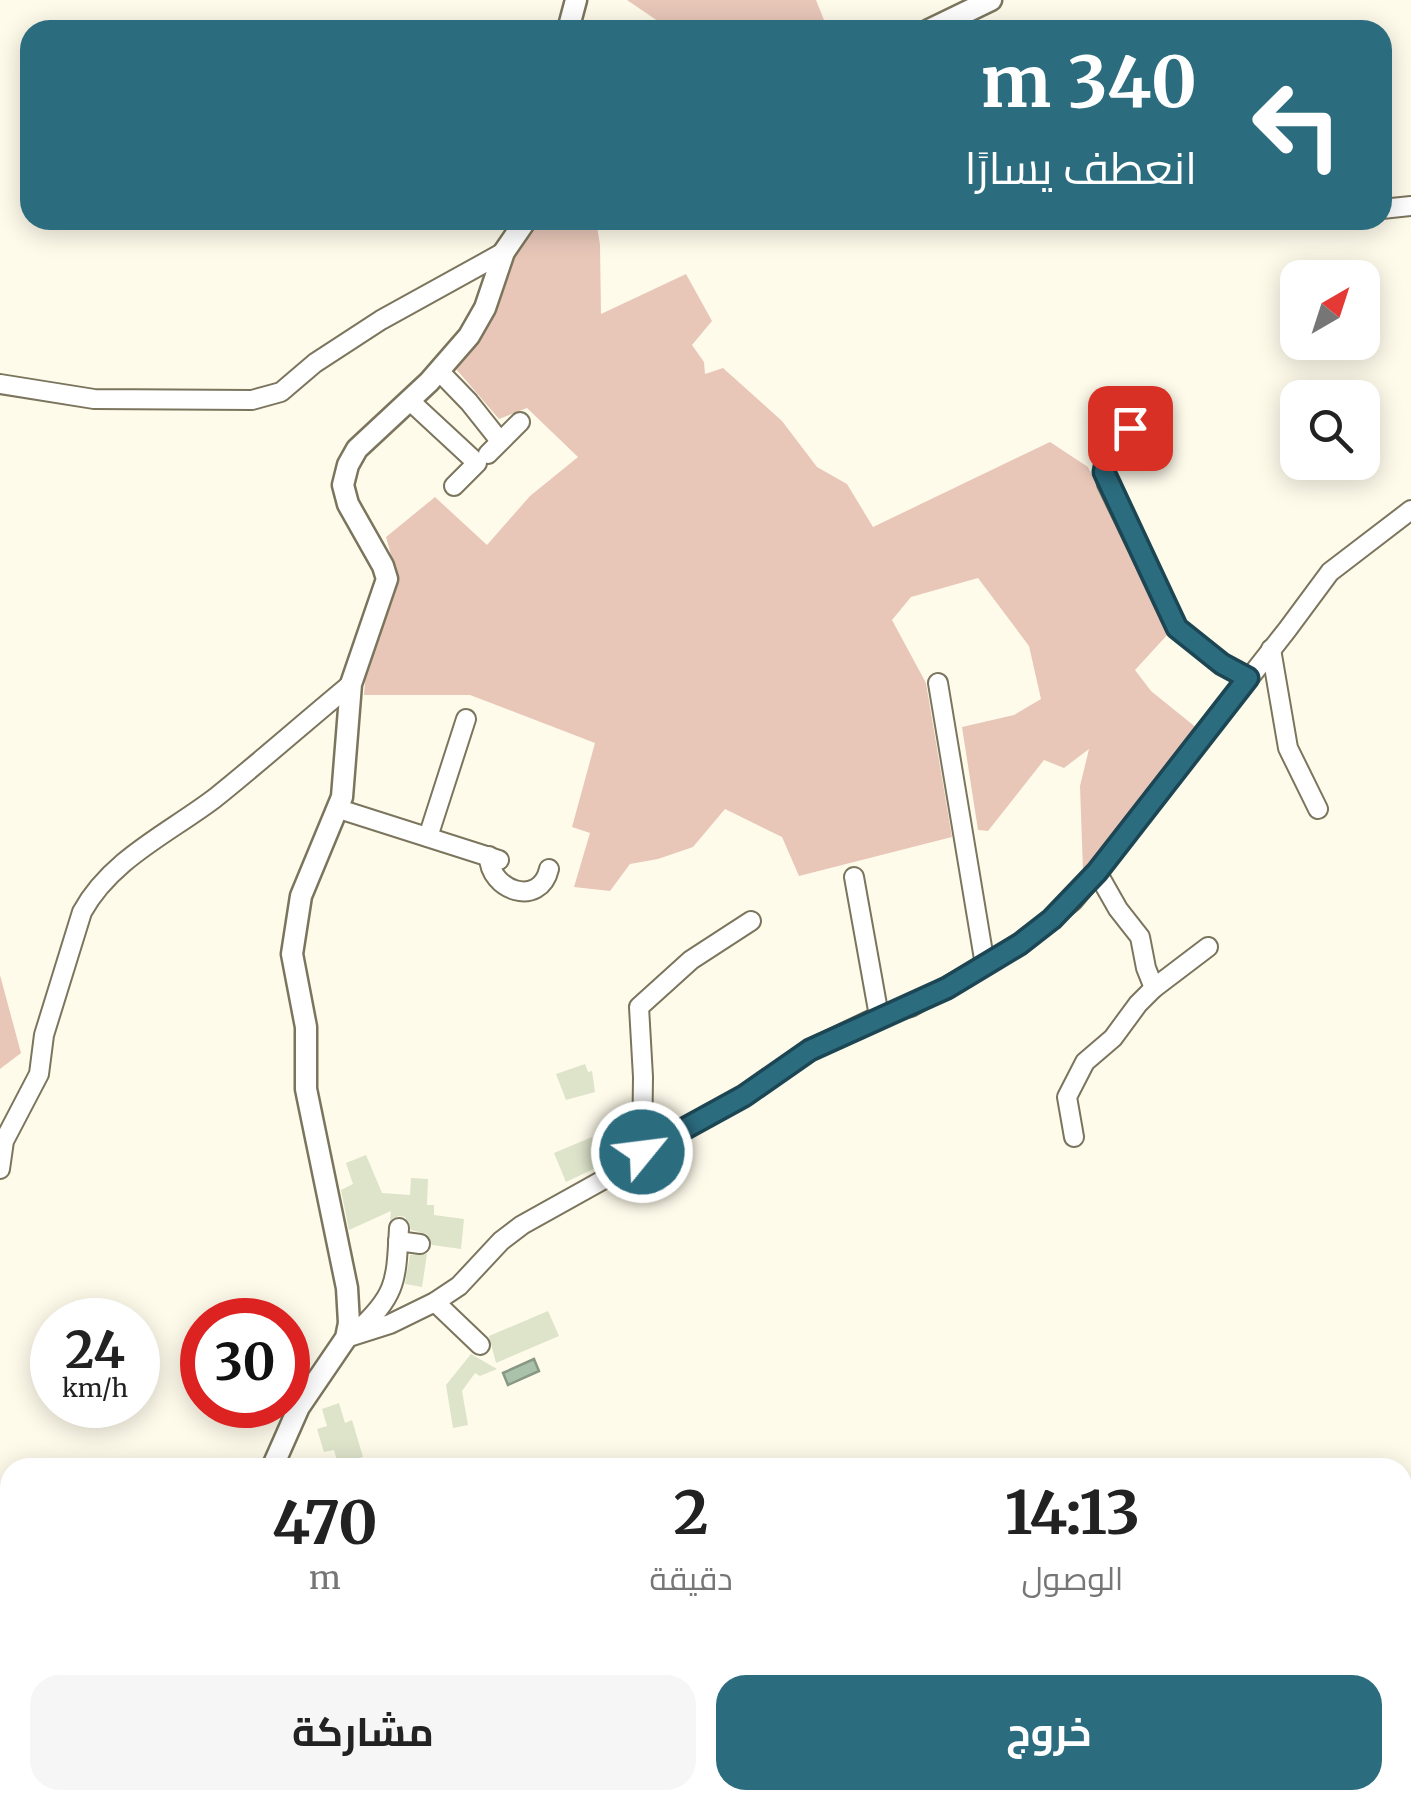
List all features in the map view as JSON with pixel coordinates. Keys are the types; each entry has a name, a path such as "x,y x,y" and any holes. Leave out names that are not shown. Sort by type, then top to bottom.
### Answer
{"street":[{"path":"949,20 990,0"},
{"path":"350,1336 347,1288 306,1089 306,1027 292,954 302,896 339,810 348,753 351,684 386,579 383,566 348,504 343,484 357,449 439,371 479,320 504,252 519,230"},
{"path":"0,384 94,399 252,400 270,396 380,320 504,252"},
{"path":"439,371 470,402 494,448 520,422"},
{"path":"409,400 477,463 454,486"},
{"path":"1156,412 1115,441 1104,462 1108,484 1177,628 1222,664 1248,678"},
{"path":"350,1336 390,1324 435,1302 459,1286 501,1241 522,1225 744,1096 810,1050 879,1016 911,1007 985,965 1052,919 1097,872 1330,572 1411,510"},
{"path":"1272,649 1288,748 1318,808"},
{"path":"938,683 985,965"},
{"path":"0,1170 2,1143 39,1074 44,1036 82,912 90,899 139,850 213,799 351,684"},
{"path":"428,838 466,719"},
{"path":"339,810 494,858 490,871 498,882 523,892 539,888 549,869"},
{"path":"1097,872 1118,909 1140,936 1154,988"},
{"path":"854,877 879,1016"},
{"path":"642,1152 644,1095 638,1007 691,960 751,921"},
{"path":"1074,1137 1066,1097 1086,1062 1113,1038 1154,988 1208,948"},
{"path":"276,1458 299,1406 350,1336 386,1302 395,1285 399,1235 420,1244"},
{"path":"435,1302 480,1346"}],"shaded area":[{"path":"627,0 816,0 824,20 656,20"},
{"path":"529,230 598,230 601,314 686,274 712,321 692,345 704,362 705,374 723,368 782,421 817,467 847,484 873,527 1050,442 1088,467 1169,633 1135,670 1151,691 1198,729 1083,872 1080,786 1089,749 1064,768 1044,760 988,831 978,830 962,727 1014,715 1041,699 1029,646 978,578 911,597 892,620 926,683 952,837 799,876 782,837 725,809 693,847 630,864 610,891 574,887 590,833 572,827 595,743 470,695 364,695 366,669 397,576 386,537 435,497 487,545 530,496 578,457 527,408 499,419 456,369 496,308 502,280"},
{"path":"0,975 21,1053 0,1069"},
{"path":"534,1359 539,1371 508,1385 503,1373"}],"building":[{"path":"585,1064 588,1072 592,1071 595,1092 566,1100 556,1074"},
{"path":"592,1137 604,1164 566,1182 554,1153"},
{"path":"366,1155 382,1193 410,1195 411,1178 428,1179 427,1205 434,1205 434,1215 464,1219 461,1249 432,1245 427,1234 411,1230 405,1217 390,1220 391,1211 349,1230 341,1190 353,1184 346,1163"},
{"path":"427,1254 422,1287 405,1284 410,1255"},
{"path":"548,1311 559,1336 496,1363 489,1336"},
{"path":"471,1354 497,1369 480,1376 475,1373 462,1391 468,1425 453,1428 446,1385"},
{"path":"339,1403 345,1423 352,1420 363,1457 336,1458 334,1450 324,1452 317,1429 327,1426 322,1409"}],"route":[{"path":"642,1152 708,1118 810,1050 947,988 1020,944 1052,919 1097,872 1248,678 1222,664 1177,628 1112,495 1104,462 1115,441 1130,428"}]}
